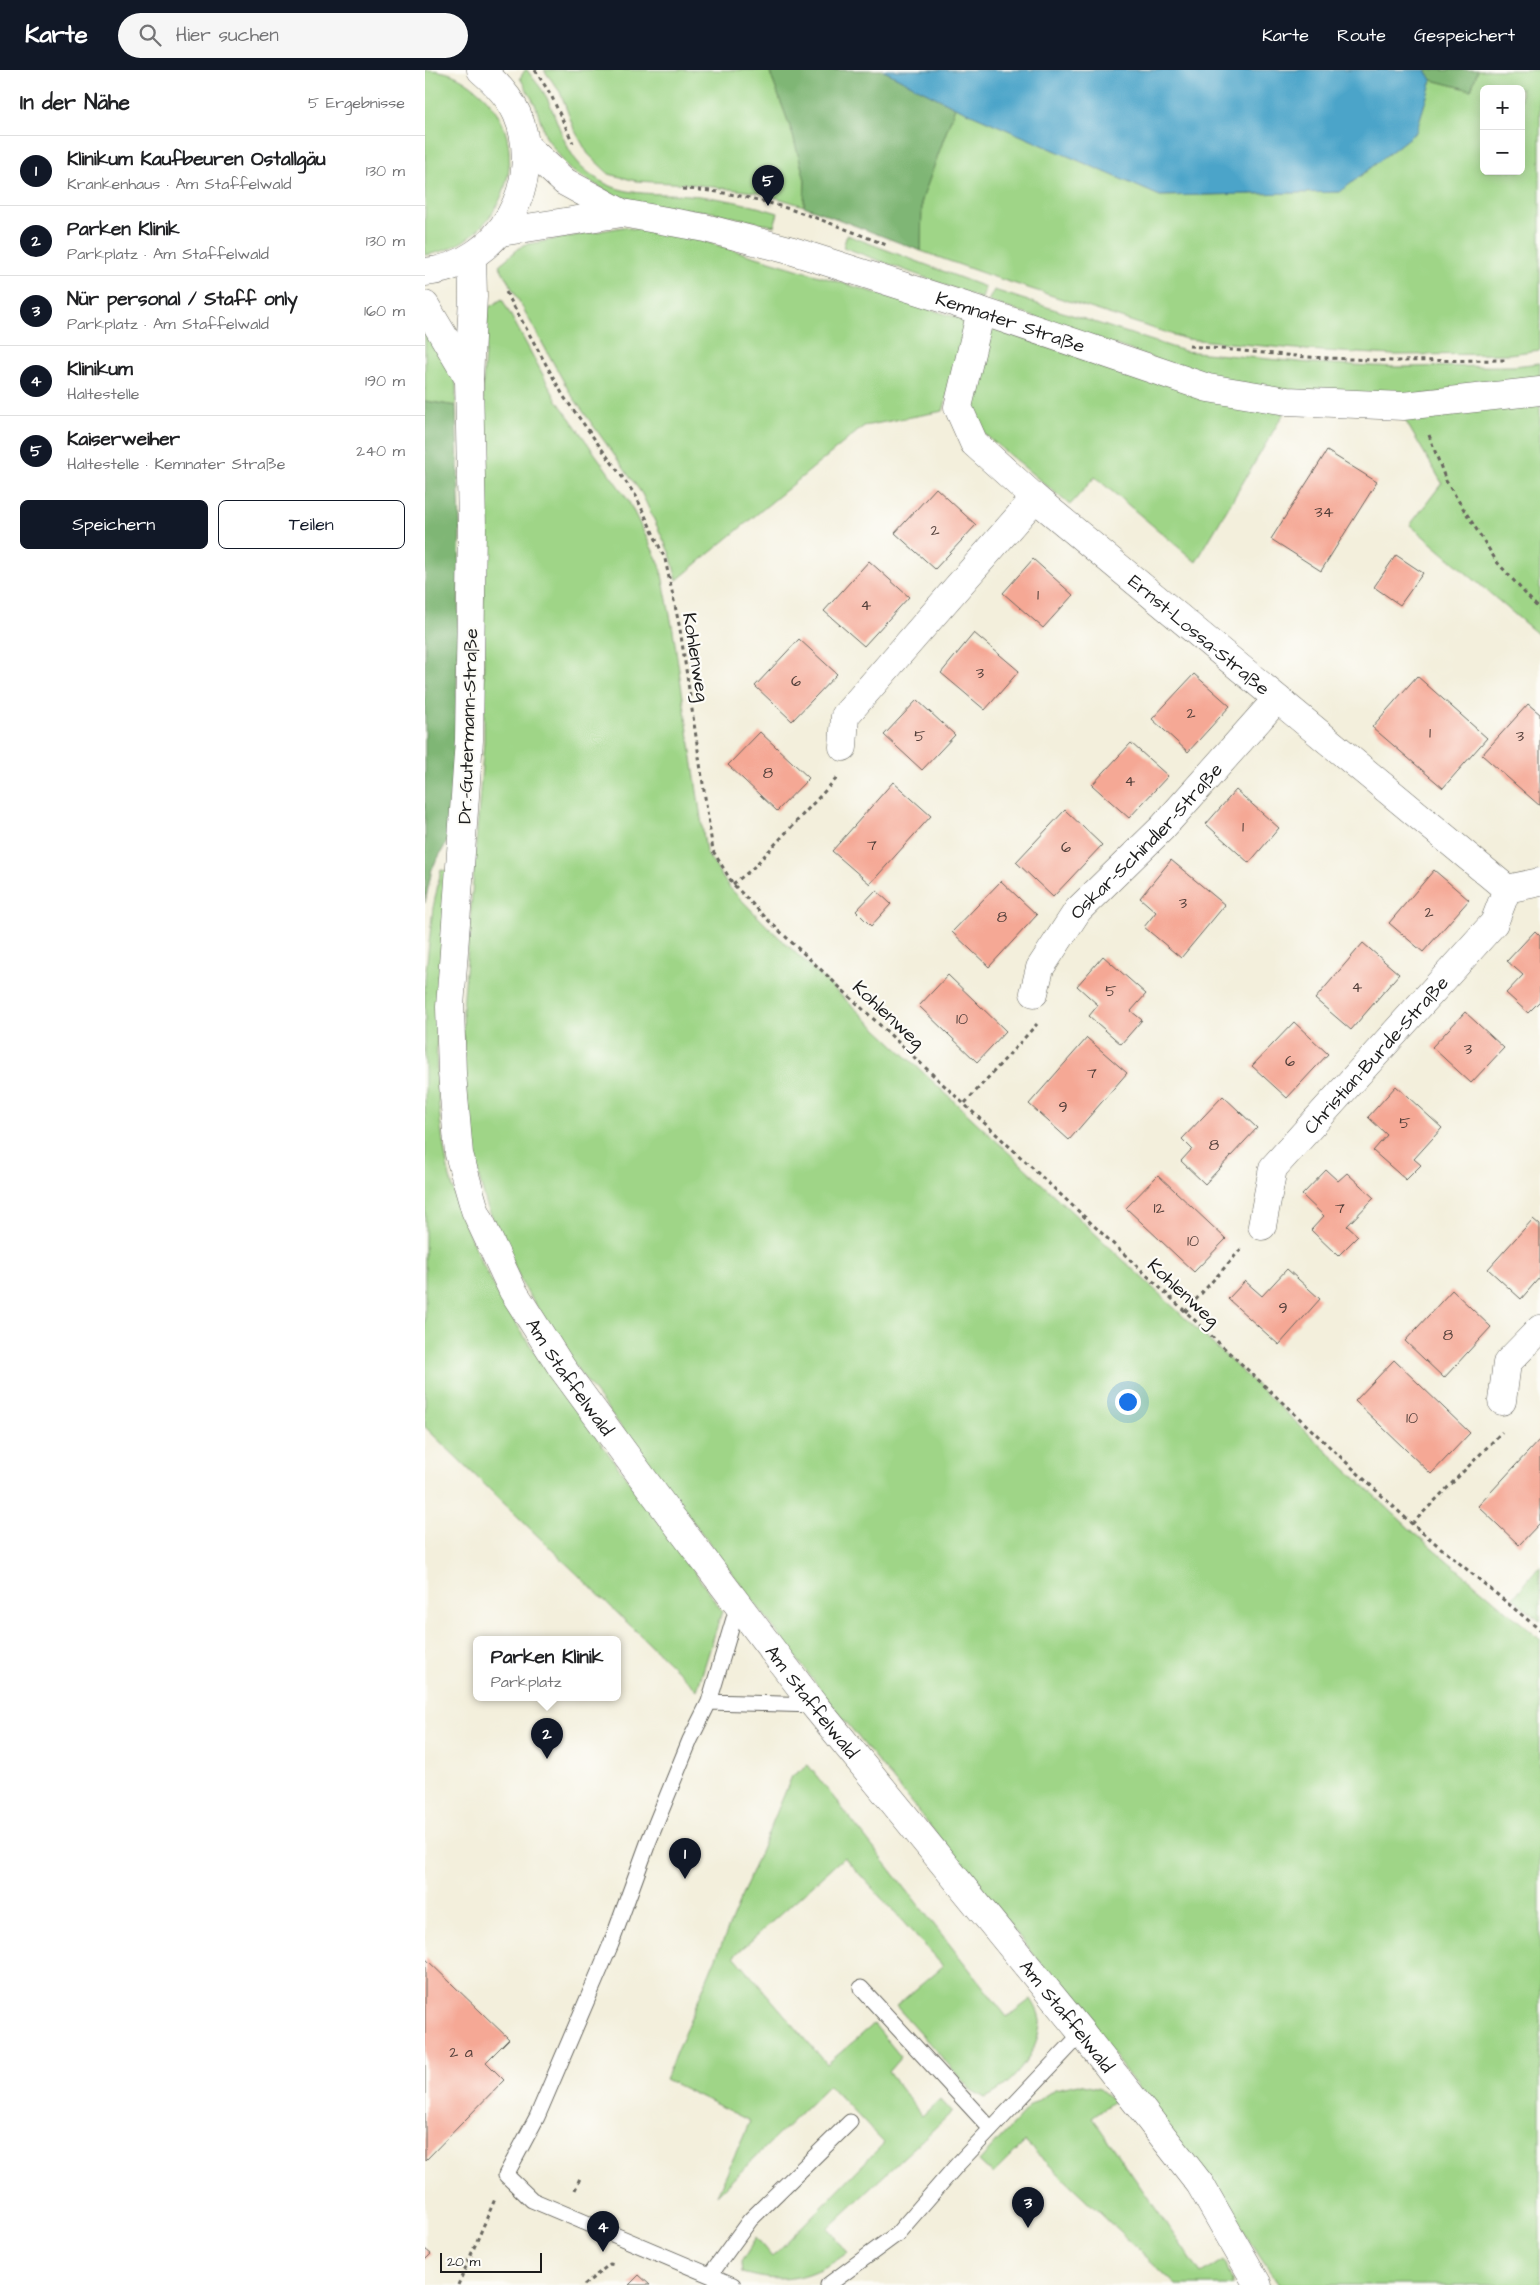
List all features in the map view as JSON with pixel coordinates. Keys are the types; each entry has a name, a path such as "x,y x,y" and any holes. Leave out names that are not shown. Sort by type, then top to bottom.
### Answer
{"street":[{"path":"481,70 498,84 517,113 526,146 523,189 485,247"},
{"name":"Kemnater Straße","path":"526,146 565,182 622,213 705,228 793,251 1208,388 1287,401 1410,405 1540,391"},
{"name":"Kemnater Straße","path":"425,272 440,271 485,247 622,213"},
{"name":"Dr.-Gutermann-Straße","path":"452,1073 450,1007 469,740 473,526 469,379 473,296 485,247"},
{"name":"Dr.-Gutermann-Straße","path":"425,305 469,379"},
{"name":"Ernst-Lossa-Straße","path":"981,312 958,407 974,443 1035,498 1507,889"},
{"path":"843,747 845,716 1035,498"},
{"name":"Oskar-Schindler-Straße","path":"1034,993 1040,968 1078,910 1162,828 1277,699"},
{"path":"1507,889 1540,882"},
{"name":"Christian-Burde-Straße","path":"1262,1226 1273,1168 1494,923 1507,889"},
{"name":"Am Staffelwald","path":"452,1073 459,1154 475,1210 513,1291 562,1368 814,1705 1082,2033 1199,2184 1258,2285"},
{"path":"1502,1402 1507,1363 1540,1329"}],"lane":[{"path":"733,2285 532,2200 506,2175 537,2117 596,1980 648,1843 690,1740 709,1702 738,1604"},
{"path":"709,1702 814,1705"},
{"path":"861,1988 991,2129"},
{"path":"836,2283 897,2234 991,2129 1082,2033"},
{"path":"710,2275 751,2220 850,2122"}],"path":[{"path":"535,70 551,95 575,147"},
{"path":"672,189 759,200 801,212 891,246"},
{"name":"Kohlenweg","path":"485,247 564,397 636,496 665,559 680,629 713,850 733,884 770,922 1412,1524 1540,1630"},
{"path":"1185,346 1394,361 1510,360"},
{"path":"1410,405 1446,481 1497,562 1540,610"},
{"path":"733,884 751,870 842,773 843,747"},
{"path":"965,1103 1041,1020 1034,993"},
{"path":"1185,1312 1262,1226"},
{"path":"1412,1524 1501,1434 1502,1402"},
{"path":"458,2285 506,2175"},
{"path":"584,2285 610,2264 617,2265"}],"green space":[{"path":"425,70 440,71 453,75 477,90 496,112 507,136 509,162 505,188 493,212 476,232 453,247 425,255"},
{"path":"525,70 527,70 545,94 565,142 575,159 594,177 606,184 632,192 699,196 756,207 778,213 774,226 711,212 624,201 569,169 546,137 535,104 520,78"},
{"path":"544,70 769,70 792,132 805,180 804,206 761,193 690,184 636,181 609,174 588,154 574,129 560,92"},
{"path":"769,70 882,70 955,107 922,200 921,251 804,206 805,180 792,132"},
{"path":"1426,70 1478,70 1471,90 1432,80"},
{"path":"1478,70 1540,70 1540,350 1509,354 1393,355 1307,350 1186,339 991,276 921,251 922,200 955,107 1160,196 1340,192 1416,132 1432,80 1471,90"},
{"path":"623,227 703,241 969,321 943,411 864,426 677,580 670,554 642,494 570,393 499,265 523,245"},
{"path":"847,235 985,287 982,299 843,247"},
{"path":"994,290 1184,351 1310,363 1395,367 1514,366 1540,363 1540,382 1402,397 1288,392 1211,378 988,301"},
{"path":"502,299 556,399 628,500 660,565 673,630 706,852 729,887 767,926 1410,1529 1540,1639 1540,2285 1279,2285 1207,2179 1092,2027 826,1697 572,1362 523,1285 487,1206 472,1154 464,1071 463,1009 484,741 483,382 488,308"},
{"path":"991,325 1284,413 1196,562 1095,477 1070,505 984,434 969,402"},
{"path":"425,329 456,380 456,406 425,401"},
{"path":"1540,400 1540,636 1410,525 1442,483 1402,415"},
{"path":"425,401 456,406 460,526 456,738 449,838 432,869 425,903"},
{"path":"441,870 448,871 437,1015 438,1087 446,1159 456,1200 471,1239 489,1277 534,1350 722,1611 697,1690 425,1427 425,979 433,908"},
{"path":"1540,1566 1540,1621 1513,1598"},
{"path":"808,1765 1007,2017 1031,1999 1039,2015 1040,2025 1034,2047 1013,2078 995,2093 985,2098 971,2090 896,2006 943,1966 844,1857 734,1956 827,2064 874,2024 901,2057 888,2072 922,2116 940,2099 952,2112 828,2228 847,2253 834,2262 809,2274 784,2279 771,2279 742,2273 741,2262 756,2238 772,2257 884,2143 829,2085 717,2195 750,2121 665,2079 792,1776"},
{"path":"1079,2084 1100,2089 1114,2101 1092,2117 1201,2274 1223,2260 1232,2280 1232,2285 1176,2285 1025,2142 993,2174 979,2161 1031,2105 1055,2089"}],"water":[{"path":"882,70 1426,70 1432,80 1416,132 1340,192 1160,196 955,107"}],"building":[{"path":"1327,451 1377,482 1321,571 1271,539"},
{"path":"936,488 976,525 935,569 895,533"},
{"path":"1396,555 1423,573 1400,605 1374,587"},
{"path":"1033,559 1073,595 1043,628 1003,593"},
{"path":"869,561 909,597 864,646 824,611"},
{"path":"974,633 1019,671 985,710 941,673"},
{"path":"799,639 837,674 792,721 755,686"},
{"path":"1194,674 1230,706 1188,752 1152,719"},
{"path":"1417,676 1487,738 1443,788 1372,727"},
{"path":"917,700 955,735 922,770 884,735"},
{"path":"1528,704 1540,714 1540,806 1482,755"},
{"path":"760,732 809,778 777,811 728,765"},
{"path":"1131,743 1168,776 1129,818 1092,785"},
{"path":"893,782 931,816 870,884 832,851"},
{"path":"1236,790 1279,828 1249,863 1206,824"},
{"path":"1065,810 1102,845 1053,897 1016,862"},
{"path":"1171,860 1225,905 1181,958 1144,927 1156,912 1140,898"},
{"path":"1434,870 1469,900 1423,952 1389,923"},
{"path":"1001,881 1037,915 989,967 952,932"},
{"path":"876,890 891,904 871,926 856,911"},
{"path":"1535,931 1540,936 1540,1001 1528,1013 1506,993 1523,975 1507,961"},
{"path":"1363,943 1399,974 1351,1030 1315,999"},
{"path":"1103,956 1146,994 1131,1011 1142,1020 1121,1044 1089,1016 1098,1005 1077,986"},
{"path":"948,975 1006,1031 977,1062 919,1006"},
{"path":"1465,1012 1504,1048 1471,1083 1432,1047"},
{"path":"1294,1022 1328,1054 1287,1098 1252,1066"},
{"path":"1087,1038 1127,1073 1069,1140 1029,1104"},
{"path":"1396,1086 1442,1128 1414,1159 1421,1165 1406,1180 1373,1151 1387,1135 1368,1117"},
{"path":"1223,1096 1257,1128 1205,1184 1181,1161 1192,1149 1182,1139"},
{"path":"1326,1170 1338,1181 1347,1173 1374,1198 1347,1226 1358,1236 1338,1256 1311,1230 1324,1216 1302,1195"},
{"path":"1158,1175 1226,1239 1194,1272 1126,1208"},
{"path":"1533,1219 1540,1225 1540,1277 1521,1299 1488,1269"},
{"path":"1287,1269 1320,1299 1279,1345 1228,1299 1245,1281 1262,1296"},
{"path":"1452,1290 1491,1327 1444,1378 1405,1341"},
{"path":"1394,1360 1470,1433 1431,1474 1355,1401"},
{"path":"1540,1439 1540,1523 1519,1545 1478,1506"},
{"path":"425,1958 509,2039 486,2062 504,2080 425,2161"},
{"path":"425,2249 431,2254 425,2260"},
{"path":"639,2275 650,2285 629,2285"}],"place":[{"name":"Kaiserweiher","path":"768,206"},
{"name":"Parken Klinik","path":"547,1759"},
{"name":"Klinikum Kaufbeuren Ostallgäu","path":"685,1879"},
{"name":"Nür personal / Staff only","path":"1028,2228"},
{"name":"Klinikum","path":"603,2252"}]}
